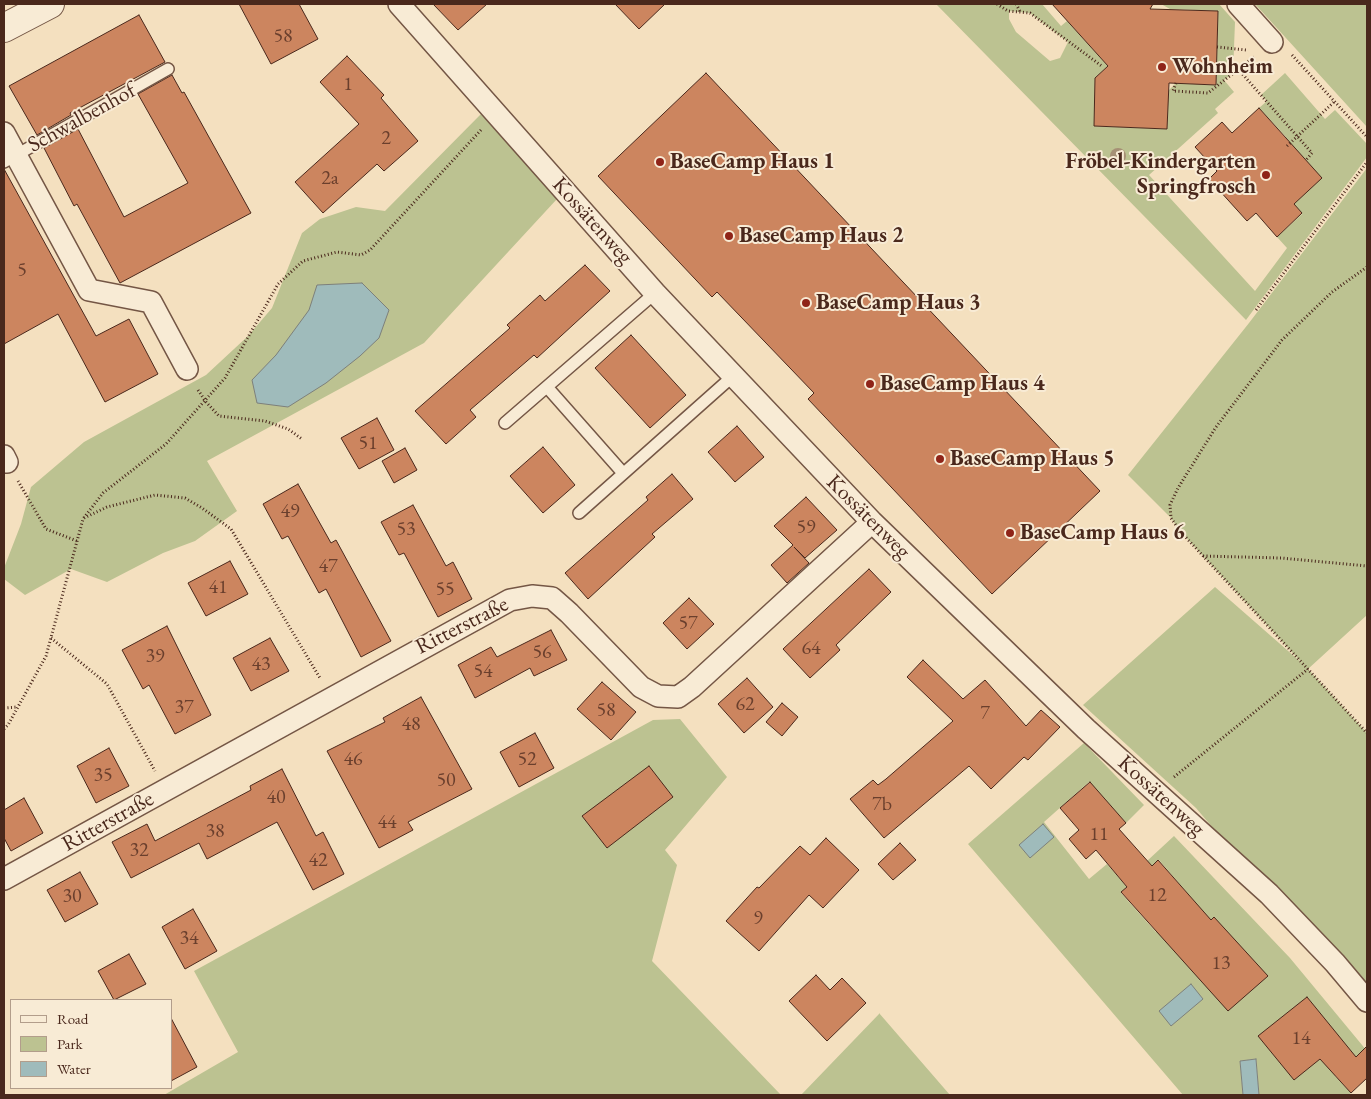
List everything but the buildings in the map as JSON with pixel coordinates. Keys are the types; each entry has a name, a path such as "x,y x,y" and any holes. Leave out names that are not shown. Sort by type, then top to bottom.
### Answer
{"street":[{"path":"4,28 50,4"},
{"name":"Kossätenweg","path":"399,4 655,293 872,522 1086,728 1269,894 1335,963 1367,1001"},
{"path":"1238,4 1267,47"},
{"path":"4,133 10,159"},
{"name":"Schwalbenhof","path":"10,159 89,290 151,302 187,369"},
{"name":"Ritterstraße","path":"4,879 510,600 532,596 552,598 569,612 641,687 658,696 678,697 692,687 872,522"}],"lane":[{"name":"Schwalbenhof","path":"10,159 168,70"},
{"path":"505,424 655,293"},
{"path":"579,513 733,376"},
{"path":"547,387 623,474"}],"path":[{"path":"997,4 1008,11 1030,14 1103,67"},
{"path":"1016,4 1021,14"},
{"path":"1217,47 1252,50"},
{"path":"1176,83 1173,91 1208,93 1267,47 1284,47 1367,137"},
{"path":"1238,69 1312,153 1306,160"},
{"path":"1287,146 1334,102"},
{"path":"4,729 46,656 83,519 103,493 166,444 206,402 237,360 265,304 278,284 303,262 337,252 361,255 370,250 496,114"},
{"path":"1256,310 1367,162"},
{"path":"1367,267 1332,292 1282,340 1216,427 1170,504 1171,518 1180,531 1367,733"},
{"path":"206,402 220,416 265,421 288,429 302,439"},
{"path":"6,459 46,530 77,541"},
{"path":"83,519 107,507 156,495 185,498 210,513 232,529 332,698"},
{"path":"1203,556 1281,558 1367,566"},
{"path":"51,638 107,684 166,790"},
{"path":"1157,792 1308,669"},
{"path":"4,708 18,707"}],"green space":[{"path":"936,4 1042,4 1061,26 1067,21 1108,66 1095,78 1094,126 1167,129 1168,91 1176,83 1216,85 1218,11 1170,9 1161,4 1219,4 1235,22 1233,73 1224,80 1234,92 1215,109 1218,113 1149,175 1255,291 1287,248 1277,237 1302,214 1294,204 1282,141 1286,137 1259,108 1267,101 1261,95 1285,73 1325,119 1335,110 1367,144 1367,157 1246,320","holes":["1009,11 1030,13 1068,42 1060,58 1050,61 1016,32 1009,19"]},
{"path":"1255,4 1367,4 1367,127"},
{"path":"481,114 557,199 424,343 207,461 237,511 195,541 163,553 107,582 71,569 25,595 4,579 4,568 21,524 31,487 84,442 206,375 248,336 272,308 302,233 320,219 356,207 385,211"},
{"path":"1367,168 1367,615 1308,669 1367,733 1367,1001 1269,894 1196,808 1083,705 1215,587 1303,664 1180,531 1171,518 1128,475 1249,323"},
{"path":"680,719 727,777 665,850 677,865 652,961 781,1095 164,1095 238,1052 194,971 653,720"},
{"path":"1084,743 1144,805 1126,823 1089,782 1044,822 1089,879 1107,864 1127,887 1121,893 1156,932 1193,900 1159,860 1152,866 1147,861 1174,836 1290,958 1367,1051 1367,1059 1361,1053 1335,1076 1351,1093 1348,1095 1259,1095 1256,1059 1240,1061 1243,1095 1183,1095 968,844"},
{"path":"879,1014 950,1095 801,1095"}],"water":[{"path":"362,283 389,310 379,338 326,383 288,407 257,403 252,380 276,355 309,310 317,285"},
{"path":"1043,824 1054,837 1030,858 1019,845"},
{"path":"1191,984 1203,999 1171,1026 1159,1011"},
{"path":"1256,1059 1259,1095 1243,1095 1240,1061"}],"place":[{"name":"Wohnheim","path":"1162,67"},
{"name":"BaseCamp Haus 1","path":"660,162"},
{"name":"Fröbel-Kindergarten Springfrosch","path":"1266,175"},
{"name":"BaseCamp Haus 2","path":"729,236"},
{"name":"BaseCamp Haus 3","path":"806,303"},
{"name":"BaseCamp Haus 4","path":"870,384"},
{"name":"BaseCamp Haus 5","path":"940,459"},
{"name":"BaseCamp Haus 6","path":"1010,533"}]}
